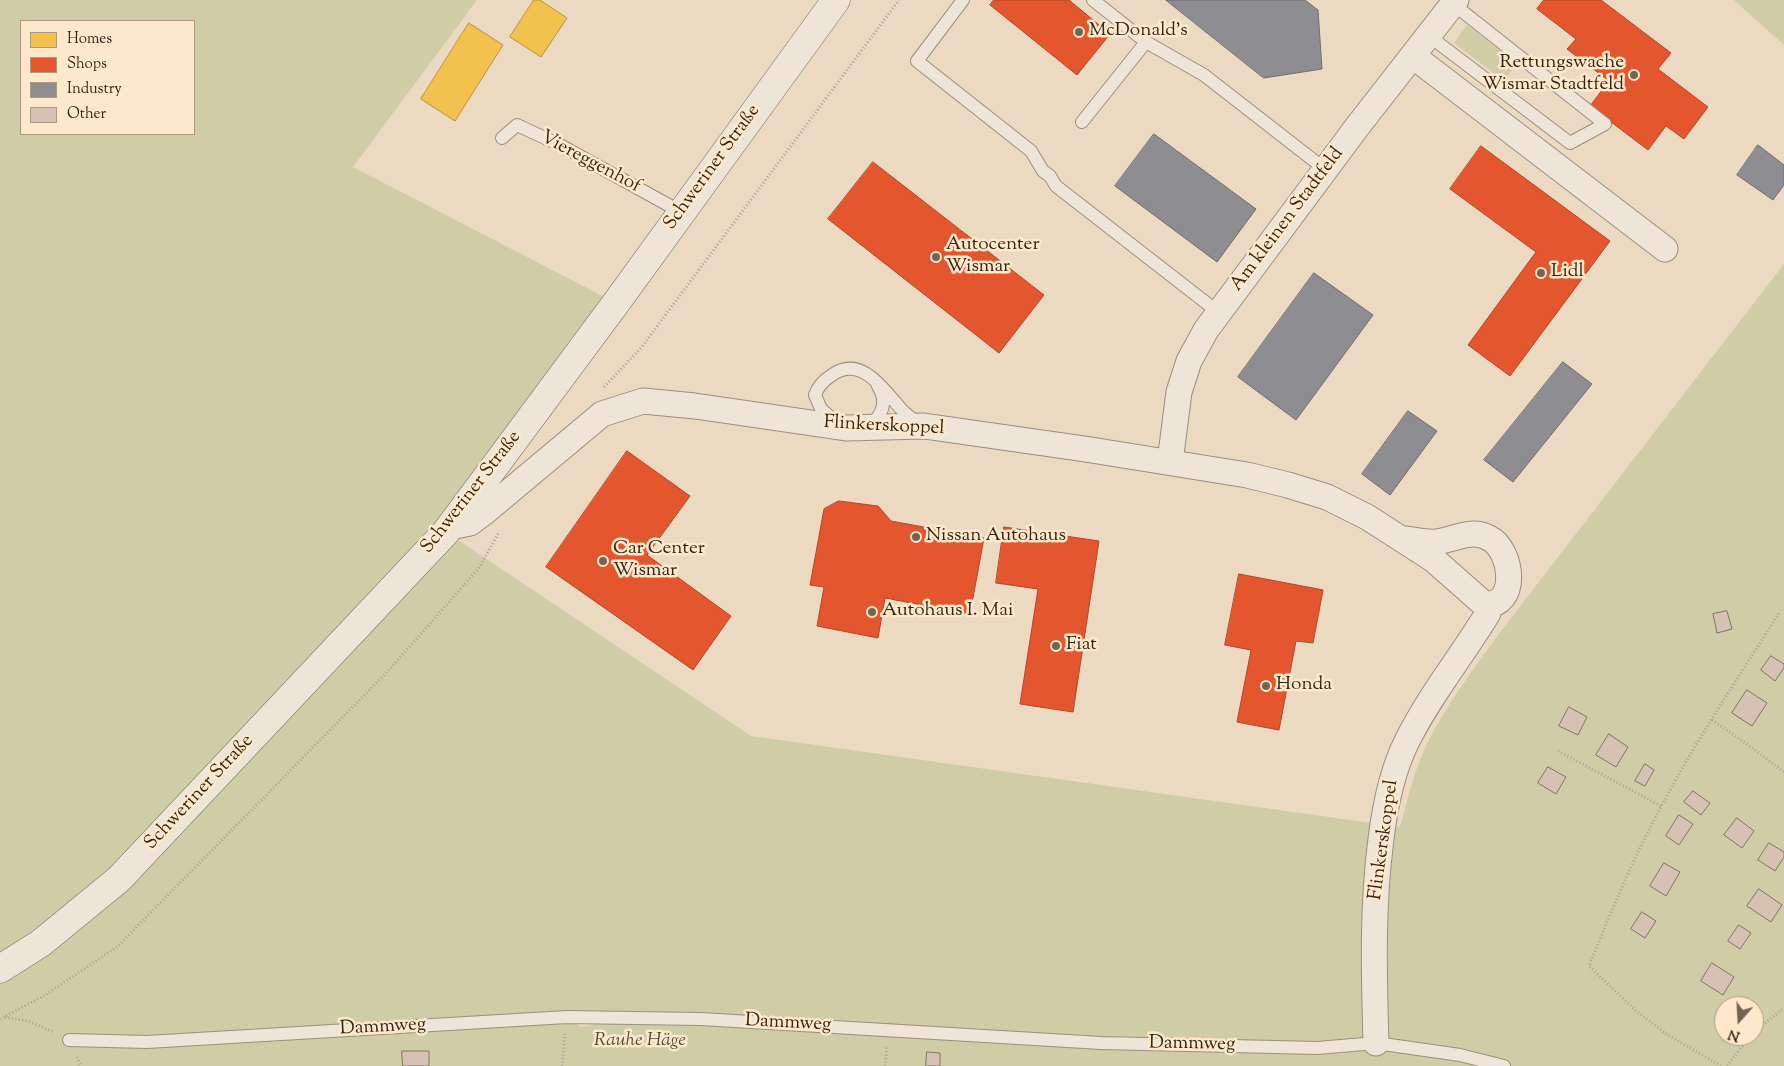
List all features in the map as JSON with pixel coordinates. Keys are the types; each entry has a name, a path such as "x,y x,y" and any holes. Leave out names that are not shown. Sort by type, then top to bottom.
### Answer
{"main road":[{"name":"Schweriner Straße","path":"0,970 41,943 119,879 450,527 616,303 833,1"}],"street":[{"name":"Am kleinen Stadtfeld","path":"1170,462 1179,392 1189,361 1206,330 1454,2"},
{"path":"1413,56 1665,249"},
{"name":"Flinkerskoppel","path":"450,527 470,523 602,414 643,401 695,406 856,428 924,426 1170,462 1247,475 1288,485 1328,497 1367,517 1434,560 1484,604 1488,613 1424,708 1406,742 1395,769 1386,802 1377,867 1373,930 1376,1044"},
{"name":"Flinkerskoppel","path":"1403,539 1435,542 1462,534 1474,534 1489,538 1498,545 1506,559 1509,572 1508,585 1499,601 1493,605 1484,604"}],"lane":[{"path":"963,0 917,61 1030,150 1043,171 1050,176 1056,186 1218,312"},
{"path":"1093,0 1146,42 1204,75 1326,170"},
{"path":"1430,36 1570,143 1605,124 1454,2"},
{"path":"1082,122 1146,42"},
{"name":"Viereggenhof","path":"502,138 517,125 558,144 681,212"},
{"path":"875,380 884,400 882,410 875,422 856,428 826,414 818,403 816,395 820,385 832,375 844,369 857,370 875,380 892,396 902,410 924,426"},
{"name":"Dammweg","path":"69,1040 147,1042 567,1017 701,1019 1101,1043 1317,1048 1376,1044 1460,1055 1504,1066"}],"path":[{"path":"1721,1066 1668,1035 1636,1011 1589,966 1636,855 1661,806 1779,612"},
{"path":"1712,720 1784,772"},
{"path":"1558,751 1661,806"},
{"path":"1764,1024 1784,1008"},
{"path":"4,1017 28,1021 69,1040"},
{"path":"562,1066 567,1017"},
{"path":"1727,1066 1742,1046"}],"green space":[{"name":"Rauhe Häge","path":"0,0 477,0 353,167 616,303 446,532 751,736 1400,827 1422,754 1434,730 1460,688 1498,635 1784,264 1784,1066 0,1066","holes":["568,1018 633,1018 581,1027"]},
{"path":"1734,0 1784,0 1784,45"},
{"path":"1467,25 1517,63 1504,81 1454,43"}],"building: Homes":[{"path":"534,0 540,0 567,18 541,57 510,37"},
{"path":"469,23 503,45 455,121 421,99"}],"building: Shops":[{"path":"994,0 1069,0 1110,34 1077,75 990,5"},
{"name":"Rettungswache Wismar Stadtfeld","path":"1544,0 1601,0 1671,53 1658,69 1708,107 1684,139 1666,126 1648,150 1590,106 1609,81 1567,49 1576,39 1537,9"},
{"path":"1481,146 1610,241 1510,376 1468,345 1536,252 1450,189"},
{"name":"Autocenter Wismar","path":"873,162 1044,295 999,353 828,219"},
{"name":"Car Center Wismar","path":"627,451 690,496 647,555 731,616 693,670 546,567"},
{"path":"839,501 878,506 891,521 984,538 970,614 885,598 878,638 817,626 824,587 810,585 824,509"},
{"name":"Fiat","path":"1004,527 1099,541 1073,712 1020,704 1038,589 996,583"},
{"name":"Honda","path":"1239,574 1323,590 1313,643 1296,641 1279,730 1237,722 1251,650 1225,645"}],"building: Industry":[{"path":"1166,0 1305,0 1318,10 1322,69 1264,78"},
{"path":"1154,134 1256,209 1217,262 1115,186"},
{"path":"1758,145 1784,165 1784,185 1773,200 1737,175"},
{"path":"1314,273 1373,315 1296,420 1238,377"},
{"path":"1563,362 1592,384 1513,482 1484,460"},
{"path":"1408,411 1437,431 1390,495 1362,474"}],"building: Other":[{"path":"1727,611 1732,629 1717,633 1713,614"},
{"path":"1771,656 1784,664 1784,668 1775,681 1761,670"},
{"path":"1747,690 1767,703 1752,726 1732,713"},
{"path":"1569,707 1587,717 1578,735 1559,726"},
{"path":"1609,734 1628,747 1616,767 1596,755"},
{"path":"1645,764 1654,770 1645,786 1635,781"},
{"path":"1548,767 1566,777 1556,794 1538,783"},
{"path":"1693,791 1710,803 1701,815 1684,802"},
{"path":"1679,815 1693,824 1679,845 1666,836"},
{"path":"1737,818 1754,831 1742,848 1724,835"},
{"path":"1769,843 1784,852 1784,857 1775,871 1758,860"},
{"path":"1664,863 1680,872 1666,896 1650,886"},
{"path":"1759,889 1782,905 1771,922 1747,906"},
{"path":"1642,912 1656,921 1645,938 1631,929"},
{"path":"1739,925 1751,933 1740,949 1728,941"},
{"path":"1712,963 1734,977 1723,995 1701,981"},
{"path":"402,1051 429,1051 429,1066 403,1066"},
{"path":"927,1052 940,1053 940,1066 926,1066"}],"place":[{"name":"McDonald's","path":"1079,32"},
{"name":"Rettungswache Wismar Stadtfeld","path":"1634,75"},
{"name":"Autocenter Wismar","path":"936,257"},
{"name":"Lidl","path":"1541,273"},
{"name":"Nissan Autohaus","path":"916,537"},
{"name":"Car Center Wismar","path":"603,561"},
{"name":"Autohaus I. Mai","path":"872,612"},
{"name":"Fiat","path":"1056,646"},
{"name":"Honda","path":"1266,686"}]}
